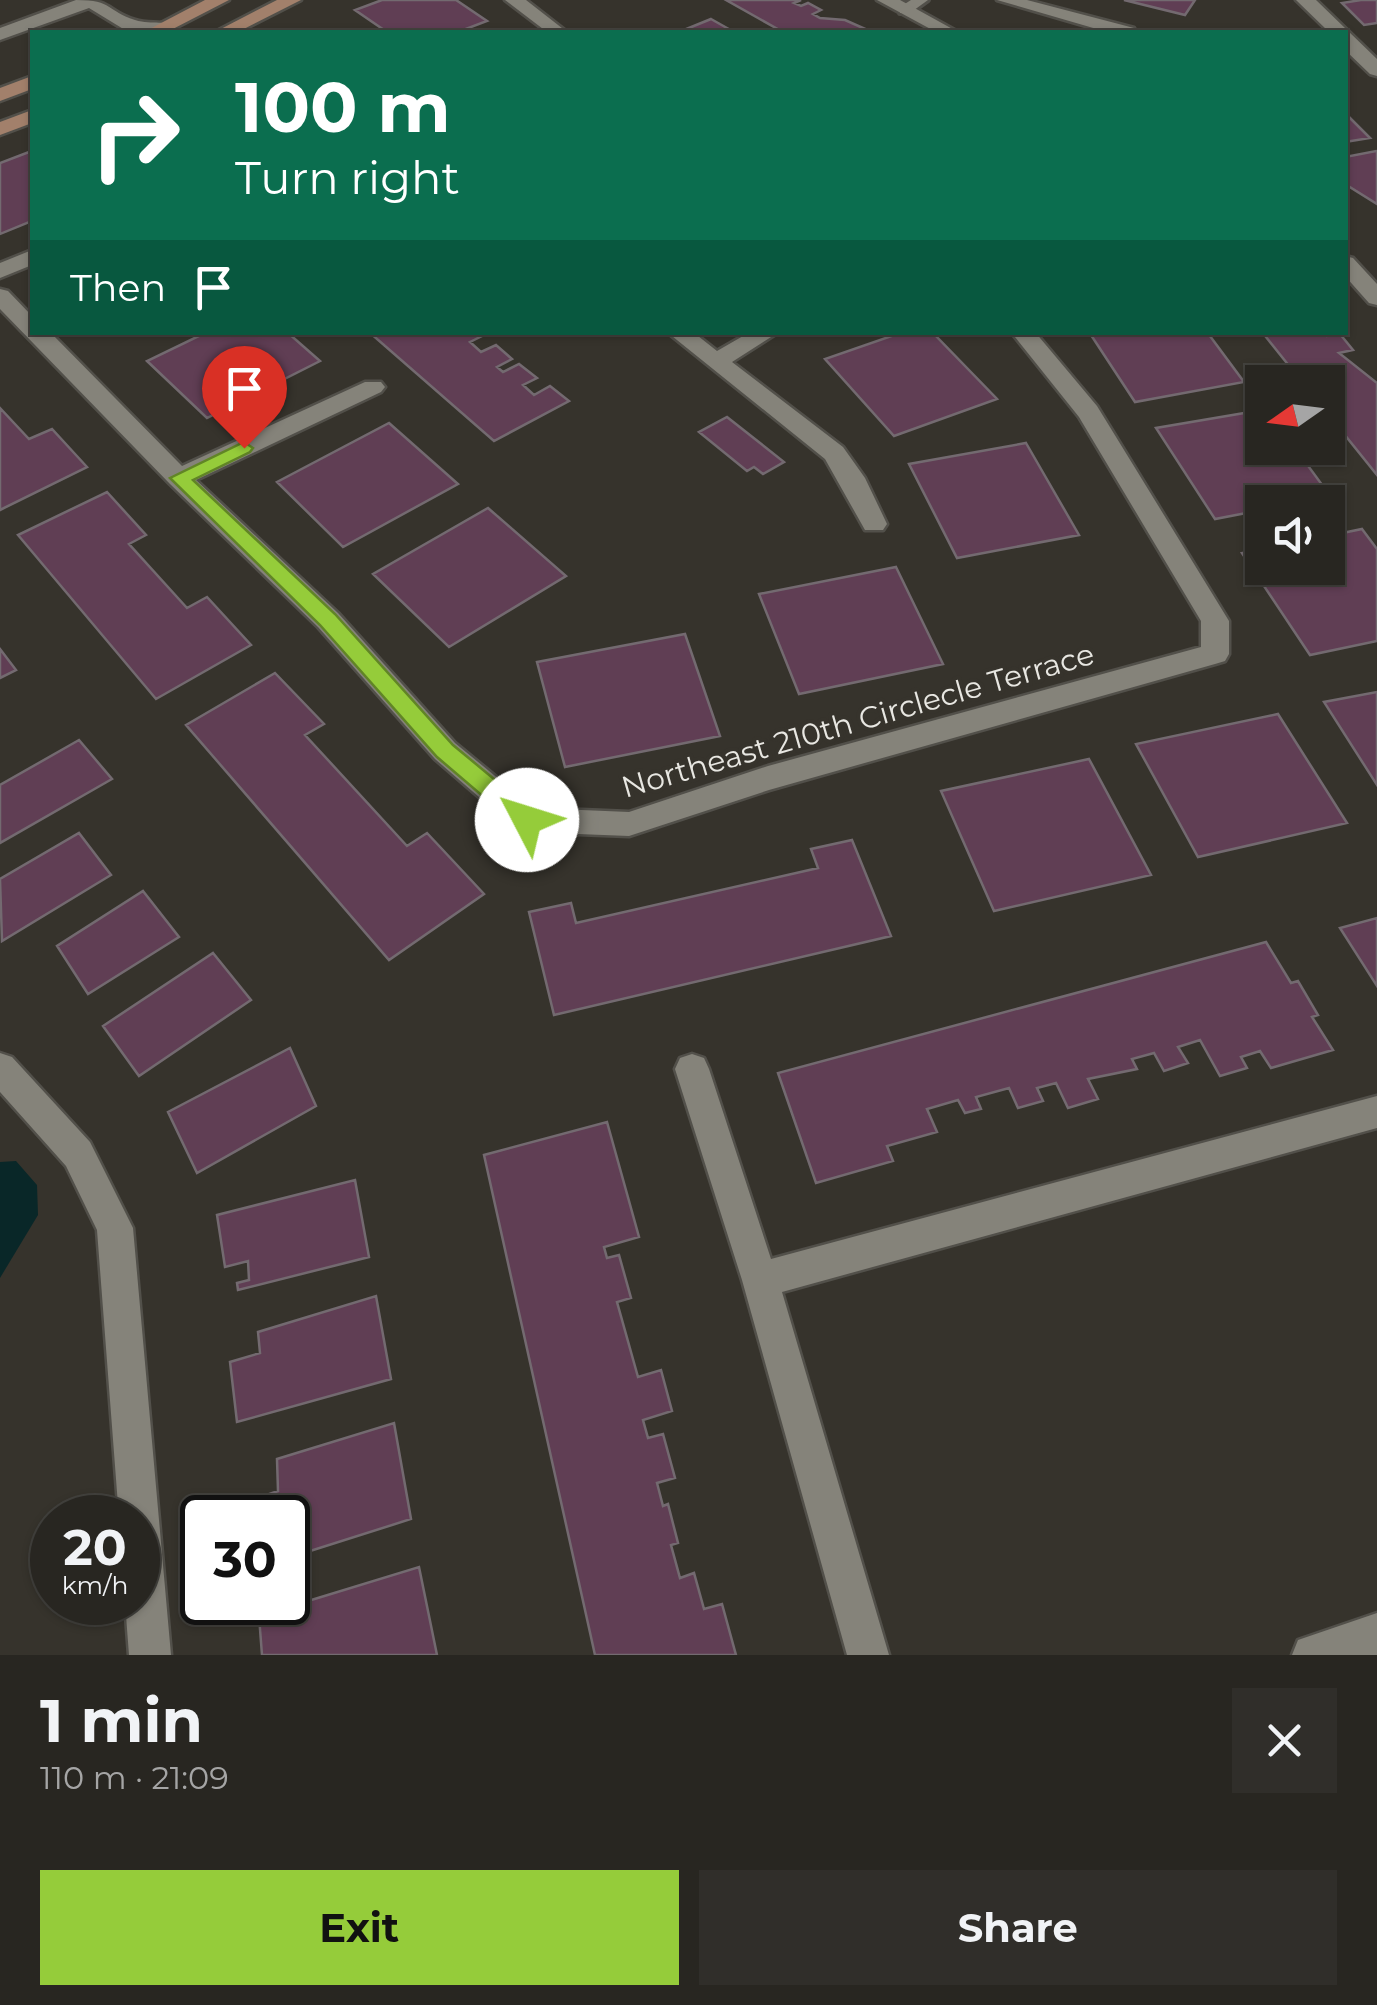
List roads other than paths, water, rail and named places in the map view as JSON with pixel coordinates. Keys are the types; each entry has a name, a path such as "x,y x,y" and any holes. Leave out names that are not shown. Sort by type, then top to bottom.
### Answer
{"street":[{"path":"165,30 220,0"},
{"path":"228,30 292,0"},
{"path":"514,0 555,30"},
{"path":"886,0 913,5 946,30"},
{"path":"1006,0 1119,30"},
{"path":"1304,0 1337,30"},
{"path":"0,34 91,1 133,30"},
{"path":"1348,42 1377,70"},
{"path":"0,95 30,83"},
{"path":"0,129 30,117"},
{"path":"0,271 30,258"},
{"path":"1348,266 1377,298"},
{"name":"Northeast 210th Circlecle Terrace","path":"0,296 30,327"},
{"name":"Northeast 210th Circlecle Terrace","path":"38,335 328,620 445,751 527,820 629,824 768,778 1215,654 1215,621 1198,592 1088,412 1024,335"},
{"path":"682,335 834,453 852,478 874,524"},
{"path":"717,361 763,335"},
{"path":"180,478 373,387"},
{"path":"0,1068 78,1154 115,1228 150,1655"},
{"path":"692,1069 760,1280 868,1655"},
{"path":"760,1280 1377,1112"},
{"path":"1314,1655 1377,1634"}],"water":[{"path":"16,1161 37,1185 38,1215 0,1278 0,1162"}]}
